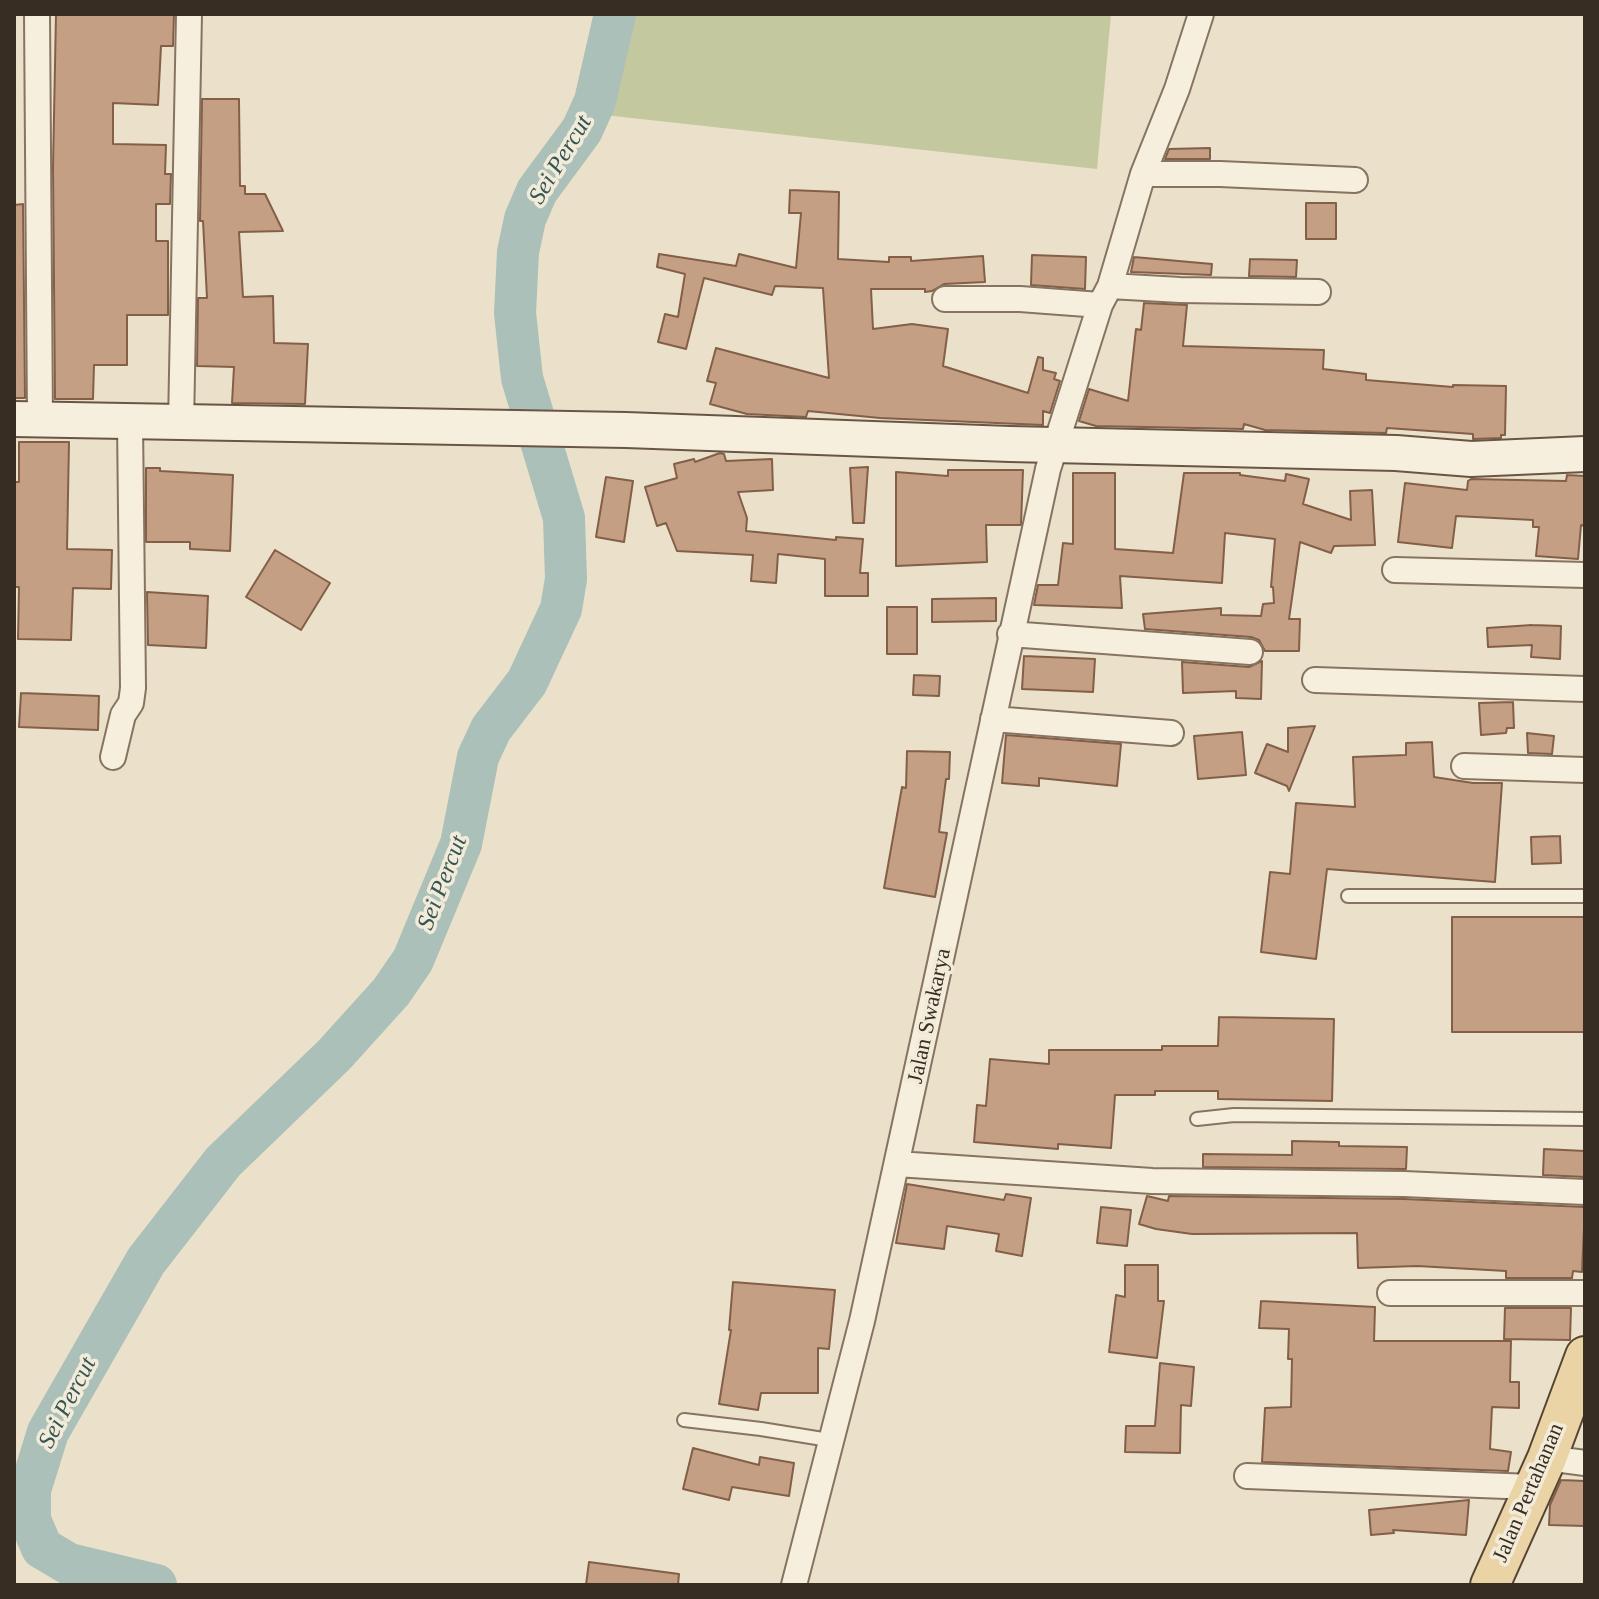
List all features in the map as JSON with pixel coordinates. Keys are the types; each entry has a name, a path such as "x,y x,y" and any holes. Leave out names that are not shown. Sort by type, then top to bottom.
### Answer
{"main road":[{"name":"Jalan Pertahanan","path":"1490,1585 1585,1356"}],"street":[{"path":"37,14 27,420 626,430 1396,453 1471,459 1585,454"},
{"path":"181,424 189,14"},
{"name":"Jalan Swakarya","path":"794,1585 862,1321 1033,531 1056,445 1143,174 1177,89 1201,14"},
{"path":"1143,174 1355,180"},
{"path":"945,299 1318,292"},
{"path":"113,757 133,688 130,422"},
{"path":"1395,570 1585,575"},
{"path":"1010,634 1250,652"},
{"path":"1315,680 1585,689"},
{"path":"993,719 1171,733"},
{"path":"1464,766 1585,770"},
{"path":"897,1164 1152,1181 1404,1184 1585,1192"},
{"path":"1390,1293 1585,1293"},
{"path":"1247,1476 1539,1473 1585,1463"}],"lane":[{"path":"1348,896 1585,896"},
{"path":"1197,1119 1234,1115 1585,1119"},
{"path":"684,1420 829,1440"}],"green space":[{"path":"625,14 1111,14 1097,169 595,114"}],"building":[{"path":"56,14 174,14 173,46 161,46 158,105 113,103 113,144 166,145 165,174 171,174 170,204 156,204 156,241 168,241 168,315 127,315 127,365 94,365 93,399 55,399 53,167"},
{"path":"202,99 239,99 240,186 245,186 245,194 265,194 283,231 239,232 243,297 273,296 274,343 308,344 305,404 232,403 234,367 197,366 198,298 207,298 203,221 200,221"},
{"path":"1210,148 1210,159 1165,159 1169,149"},
{"path":"790,190 839,192 838,259 889,262 889,257 911,257 911,261 983,256 985,282 944,284 925,292 925,289 871,289 873,329 912,324 948,329 943,366 1028,393 1038,357 1043,358 1043,370 1056,373 1054,379 1060,381 1050,413 1043,411 1043,425 880,418 808,411 806,417 747,414 710,404 716,383 707,381 716,348 829,378 823,288 775,286 772,295 704,278 686,349 658,342 665,314 678,317 685,274 657,267 659,254 736,266 739,254 796,268 801,213 789,213"},
{"path":"1306,203 1336,203 1336,239 1306,239"},
{"path":"23,204 25,398 14,398 14,205"},
{"path":"1032,255 1086,257 1085,289 1031,285"},
{"path":"1134,257 1212,264 1211,275 1131,272"},
{"path":"1250,259 1297,260 1296,277 1249,276"},
{"path":"1144,303 1187,305 1183,346 1324,350 1323,369 1366,374 1366,380 1453,387 1506,386 1505,435 1501,438 1473,439 1473,434 1387,428 1386,433 1265,430 1244,424 1243,429 1096,426 1079,421 1089,389 1128,401 1136,329 1141,330"},
{"path":"19,442 69,442 67,549 112,550 111,589 73,588 71,640 18,639 19,587 14,587 14,482 19,482"},
{"path":"724,454 726,461 772,459 773,490 738,492 747,518 746,531 836,540 836,537 863,539 860,573 868,573 868,596 825,596 825,559 778,554 776,583 751,581 753,555 677,551 666,523 657,526 645,487 677,478 674,464 694,459 695,462"},
{"path":"868,467 864,523 853,523 850,468"},
{"path":"146,468 233,475 230,551 190,549 190,542 146,542"},
{"path":"948,470 1023,470 1021,525 986,525 987,562 896,566 896,472 948,476"},
{"path":"1073,473 1115,473 1115,549 1173,553 1184,473 1240,473 1285,481 1286,474 1309,479 1303,504 1351,520 1350,491 1372,490 1375,545 1334,546 1331,553 1300,542 1289,619 1300,619 1299,651 1265,651 1259,640 1251,637 1145,629 1143,614 1221,608 1221,615 1261,616 1263,604 1274,603 1271,587 1275,539 1225,533 1222,583 1120,576 1122,608 1034,605 1038,585 1058,585 1063,543 1073,544"},
{"path":"1567,475 1585,476 1585,526 1581,525 1578,559 1536,556 1539,527 1533,527 1533,520 1456,516 1452,548 1398,542 1405,483 1467,490 1471,479 1566,481"},
{"path":"606,477 633,481 624,542 596,537"},
{"path":"275,550 330,583 301,630 246,597"},
{"path":"147,592 208,596 206,648 148,645"},
{"path":"996,598 996,621 932,622 932,599"},
{"path":"887,607 917,607 917,654 887,654"},
{"path":"1561,626 1560,659 1531,657 1532,645 1488,647 1487,628"},
{"path":"1024,656 1095,659 1093,692 1022,689"},
{"path":"1262,661 1261,699 1236,698 1236,691 1183,693 1182,662 1249,667"},
{"path":"914,675 940,676 939,696 913,695"},
{"path":"21,693 99,696 98,730 19,727"},
{"path":"1513,702 1514,728 1507,728 1506,733 1481,735 1479,703"},
{"path":"1315,726 1289,791 1287,786 1255,773 1267,744 1288,752 1288,728"},
{"path":"1242,732 1246,775 1198,779 1194,736"},
{"path":"1527,733 1554,736 1552,754 1528,753"},
{"path":"1006,735 1121,744 1117,786 1039,778 1039,786 1002,783"},
{"path":"1432,742 1434,777 1473,783 1502,783 1495,882 1327,869 1316,959 1261,952 1270,872 1290,874 1296,803 1355,807 1353,757 1406,755 1406,743"},
{"path":"907,751 950,752 949,779 946,779 939,832 947,833 935,897 884,888 902,787 906,788"},
{"path":"1560,836 1561,863 1532,864 1531,837"},
{"path":"1452,917 1585,917 1585,1032 1452,1032"},
{"path":"1219,1017 1334,1019 1332,1101 1218,1099 1218,1091 1155,1091 1155,1095 1115,1095 1111,1148 1058,1144 1058,1149 974,1142 977,1105 986,1106 990,1059 1049,1064 1049,1050 1162,1050 1162,1046 1218,1046"},
{"path":"1292,1141 1339,1142 1339,1146 1407,1147 1406,1169 1203,1167 1203,1154 1292,1155"},
{"path":"1544,1149 1585,1151 1585,1177 1543,1175"},
{"path":"907,1184 1004,1200 1006,1194 1031,1198 1022,1256 996,1251 999,1234 947,1226 944,1249 896,1243"},
{"path":"1147,1196 1168,1201 1169,1196 1404,1199 1585,1207 1582,1272 1573,1271 1572,1278 1506,1278 1506,1271 1417,1266 1358,1268 1357,1233 1192,1234 1156,1229 1139,1224"},
{"path":"1101,1207 1131,1210 1127,1246 1097,1243"},
{"path":"1125,1265 1158,1265 1158,1301 1164,1301 1157,1358 1109,1352 1116,1295 1125,1297"},
{"path":"733,1282 835,1290 829,1349 818,1348 818,1393 761,1393 758,1410 719,1404 731,1330"},
{"path":"1261,1301 1375,1307 1374,1341 1511,1341 1510,1382 1519,1382 1519,1408 1492,1407 1490,1449 1511,1452 1508,1471 1262,1462 1265,1408 1291,1407 1292,1359 1288,1359 1289,1329 1259,1328"},
{"path":"1505,1308 1571,1308 1570,1340 1504,1339"},
{"path":"1160,1363 1194,1367 1191,1406 1181,1405 1180,1453 1125,1452 1126,1426 1155,1426"},
{"path":"693,1448 759,1465 760,1457 794,1463 789,1496 732,1487 729,1500 683,1489"},
{"path":"1561,1480 1585,1481 1585,1526 1549,1525 1550,1505"},
{"path":"1469,1500 1466,1535 1393,1530 1394,1533 1371,1535 1369,1510"},
{"path":"589,1562 679,1574 678,1585 586,1585"}],"waterway":[{"name":"Sei Percut","path":"156,1585 69,1564 42,1548 30,1520 30,1490 48,1432 146,1261 223,1162 334,1055 391,992 413,960 461,844 478,757 491,729 527,682 561,609 566,579 564,518 522,378 515,313 518,252 525,219 537,191 582,130 595,101 615,14"}]}
